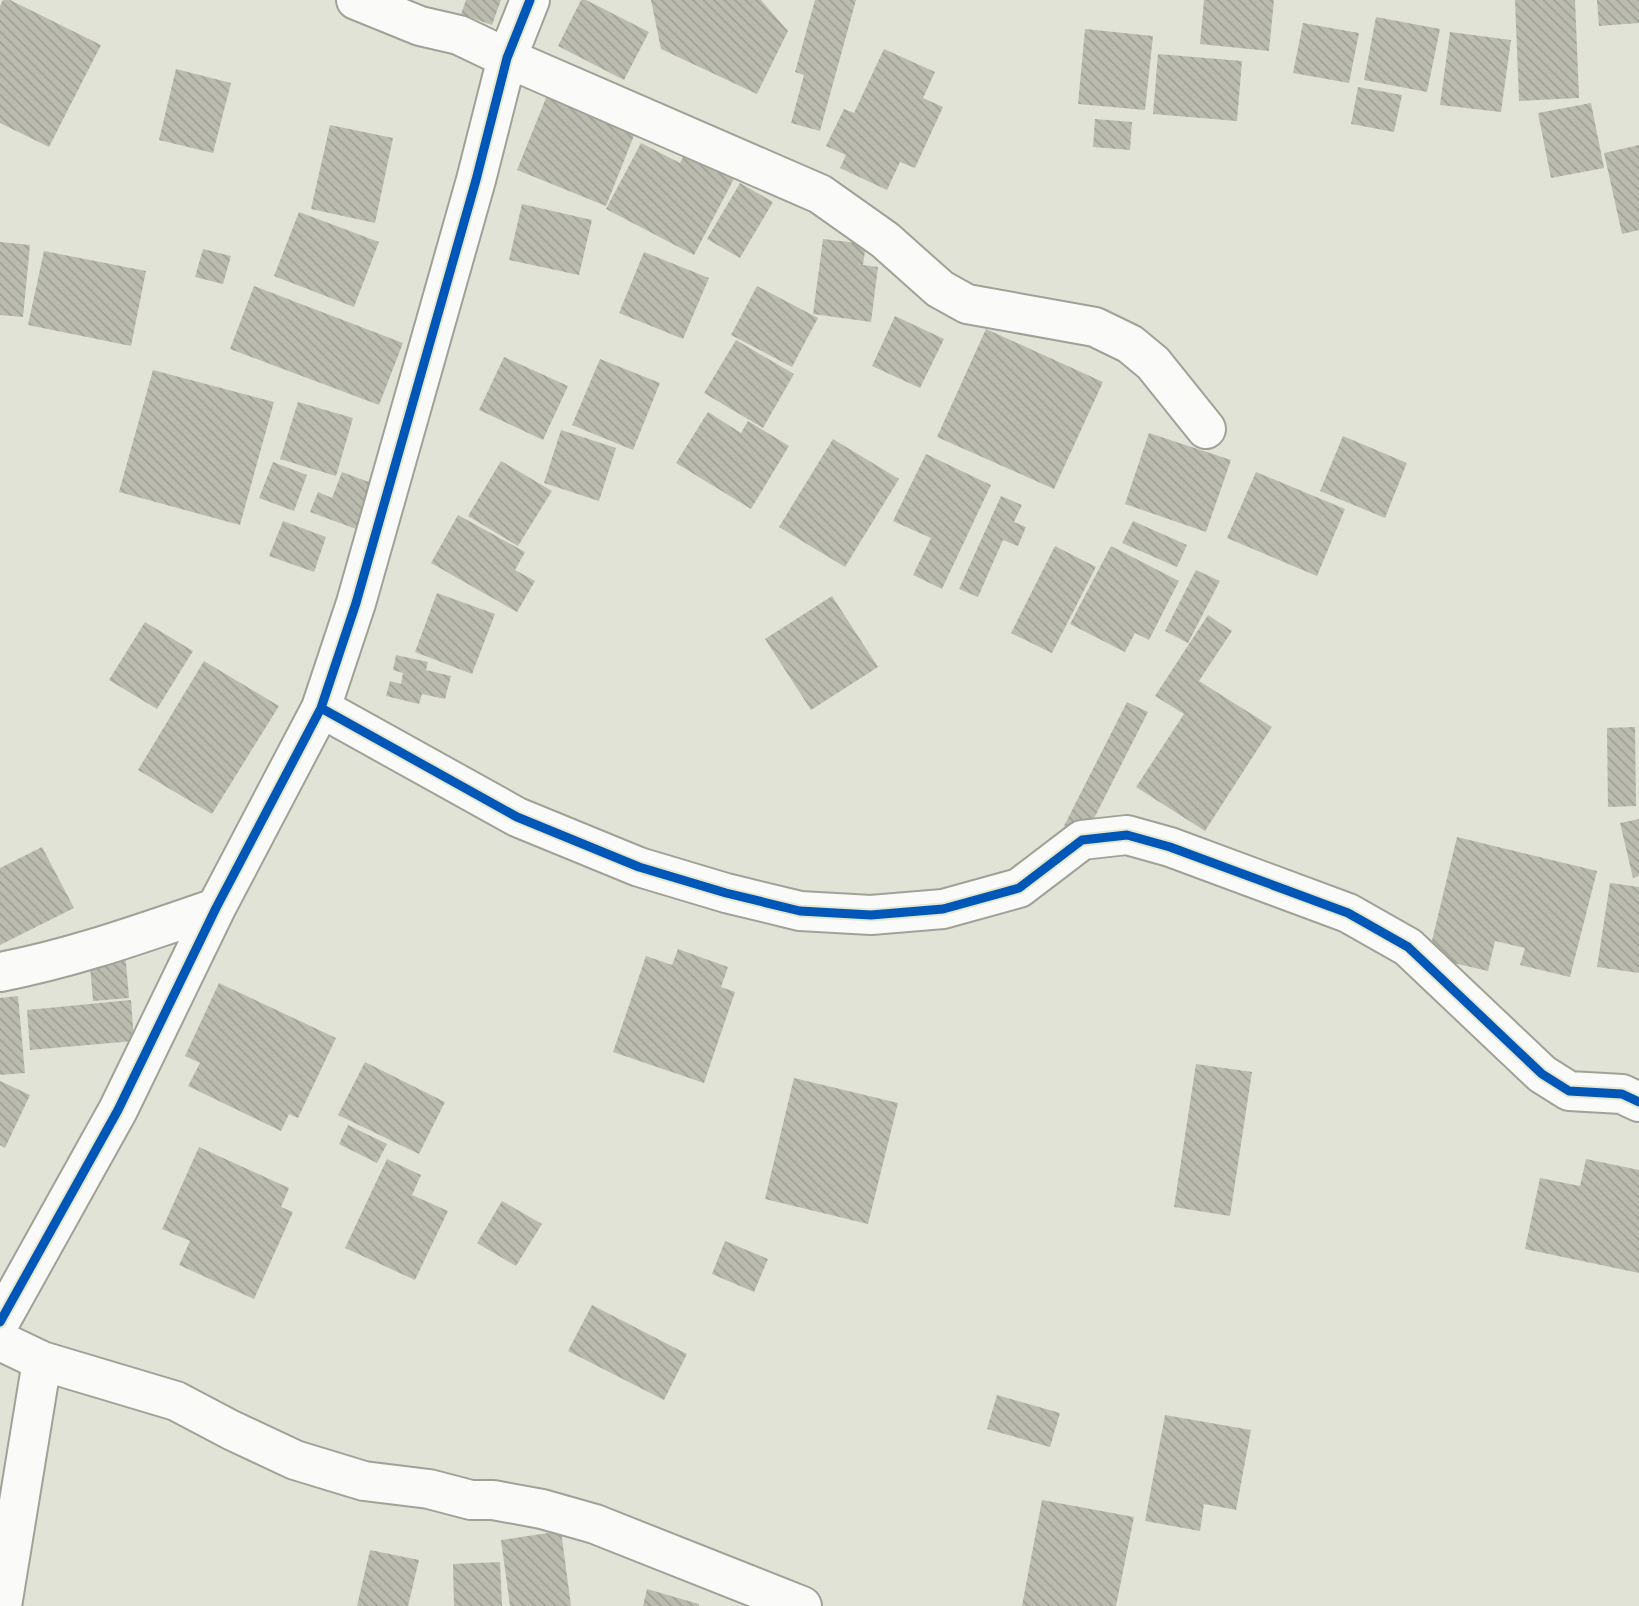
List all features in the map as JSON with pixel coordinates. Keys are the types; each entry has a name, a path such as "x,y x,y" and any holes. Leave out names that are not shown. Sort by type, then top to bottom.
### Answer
{"street":[{"path":"356,0 420,26 459,35 820,194 885,240 940,289 967,304 1095,327 1130,344 1153,363 1206,429"},
{"path":"0,1322 118,1110 216,908 321,708 356,603 508,58 530,0"},
{"path":"321,708 517,817 639,867 726,893 800,911 871,915 943,909 1018,888 1082,840 1127,835 1170,847 1348,913 1408,947 1542,1074 1569,1091 1622,1094 1639,1102"},
{"path":"0,972 86,951 216,908"},
{"path":"0,1341 42,1361 176,1401 295,1460 364,1481 429,1489 471,1500 492,1500 542,1508 595,1524 802,1606"},
{"path":"2,1606 42,1361"}],"building":[{"path":"3,0 10,0 101,45 49,147 0,123 0,6"},
{"path":"466,0 501,0 492,25 461,14"},
{"path":"581,0 586,0 649,32 624,80 558,46"},
{"path":"651,0 761,0 788,31 757,94 661,49"},
{"path":"815,0 856,0 820,131 791,123 804,75 795,72"},
{"path":"1204,0 1274,0 1269,51 1200,44"},
{"path":"1515,0 1575,0 1579,98 1519,101"},
{"path":"1597,0 1639,0 1639,23 1599,26"},
{"path":"1376,17 1440,29 1427,92 1364,80"},
{"path":"1303,23 1359,33 1349,83 1293,73"},
{"path":"1085,29 1153,36 1145,110 1078,104"},
{"path":"1450,32 1511,40 1501,112 1440,105"},
{"path":"884,49 935,72 923,98 943,107 915,168 900,162 887,190 840,168 846,155 826,146 844,109 854,113"},
{"path":"1158,54 1242,61 1237,121 1153,114"},
{"path":"176,69 231,83 213,153 159,140"},
{"path":"1358,87 1402,95 1394,132 1351,124"},
{"path":"548,93 637,128 606,206 517,170"},
{"path":"1591,103 1604,168 1551,178 1538,113"},
{"path":"1095,119 1132,122 1130,150 1093,147"},
{"path":"330,125 393,138 375,223 311,209"},
{"path":"641,143 680,163 687,149 736,175 694,255 606,209"},
{"path":"1639,145 1639,230 1622,234 1604,153"},
{"path":"740,183 773,202 740,258 707,239"},
{"path":"522,204 592,220 579,275 509,260"},
{"path":"299,212 379,242 354,307 274,276"},
{"path":"823,239 866,244 863,265 878,267 871,322 813,314"},
{"path":"0,242 30,245 23,317 0,315"},
{"path":"203,249 231,256 223,284 195,277"},
{"path":"44,251 146,271 131,346 28,325"},
{"path":"644,252 709,278 683,339 619,313"},
{"path":"254,286 403,343 379,405 230,349"},
{"path":"757,286 818,318 792,367 731,335"},
{"path":"895,316 944,339 920,388 872,366"},
{"path":"986,329 1103,382 1054,489 937,437"},
{"path":"736,340 794,374 763,428 704,393"},
{"path":"504,357 568,386 543,440 479,410"},
{"path":"600,359 660,383 633,450 572,425"},
{"path":"153,370 274,402 240,525 119,492"},
{"path":"298,402 353,418 336,476 280,459"},
{"path":"708,412 741,433 748,421 789,446 751,509 676,463"},
{"path":"561,430 616,448 599,501 544,483"},
{"path":"1149,433 1231,460 1206,532 1125,504"},
{"path":"1343,436 1407,463 1385,518 1320,491"},
{"path":"833,439 899,479 845,567 779,527"},
{"path":"926,454 991,485 942,589 913,575 931,538 893,521"},
{"path":"501,461 552,491 518,546 468,516"},
{"path":"273,462 307,475 294,511 259,498"},
{"path":"342,472 374,484 356,529 310,512 318,492 332,498"},
{"path":"1256,472 1345,509 1317,576 1227,538"},
{"path":"1001,496 1022,505 1014,522 1026,527 1018,546 1003,540 978,597 959,589"},
{"path":"458,515 525,552 515,570 535,581 517,612 431,563"},
{"path":"283,521 326,537 314,572 269,556"},
{"path":"1133,521 1187,545 1177,567 1122,543"},
{"path":"1055,546 1096,567 1052,653 1011,633"},
{"path":"1111,546 1179,581 1149,640 1135,633 1125,652 1070,624"},
{"path":"1196,570 1220,581 1188,643 1165,631"},
{"path":"437,593 495,614 472,674 415,652"},
{"path":"832,596 878,667 811,710 765,639"},
{"path":"1208,615 1232,631 1199,681 1272,727 1205,831 1136,787 1184,714 1155,696"},
{"path":"145,622 193,651 157,709 109,680"},
{"path":"396,655 428,662 426,670 451,676 445,699 422,694 419,704 386,696 390,681 401,684 403,673 393,670"},
{"path":"204,661 279,706 212,814 138,770"},
{"path":"1127,702 1148,712 1085,836 1064,826"},
{"path":"1635,727 1636,806 1608,807 1607,728"},
{"path":"1639,819 1639,876 1633,878 1620,823"},
{"path":"1457,837 1597,871 1570,977 1520,965 1525,948 1495,941 1488,971 1428,957"},
{"path":"42,847 74,908 0,945 0,868"},
{"path":"1610,883 1639,887 1639,973 1597,967"},
{"path":"678,949 728,967 721,987 735,992 704,1083 613,1052 646,956 672,965"},
{"path":"125,951 129,998 93,1001 89,955"},
{"path":"219,983 336,1038 298,1118 289,1114 281,1131 188,1086 200,1063 185,1056"},
{"path":"18,996 25,1073 0,1075 0,998"},
{"path":"131,1000 134,1041 30,1050 27,1010"},
{"path":"365,1062 445,1102 419,1154 338,1115"},
{"path":"1196,1064 1252,1072 1230,1216 1174,1207"},
{"path":"794,1078 898,1103 868,1224 765,1199"},
{"path":"0,1081 30,1095 5,1148 0,1145"},
{"path":"348,1125 387,1144 377,1163 339,1144"},
{"path":"199,1147 289,1188 281,1207 293,1212 254,1299 179,1265 190,1241 162,1229"},
{"path":"387,1159 421,1175 412,1195 448,1211 415,1280 345,1248"},
{"path":"1586,1159 1639,1170 1639,1273 1525,1249 1540,1178 1580,1186"},
{"path":"502,1201 542,1224 516,1266 477,1243"},
{"path":"725,1241 768,1259 754,1292 712,1274"},
{"path":"592,1305 687,1354 664,1400 568,1351"},
{"path":"997,1395 1060,1413 1050,1447 987,1429"},
{"path":"1165,1415 1251,1430 1236,1510 1204,1504 1200,1531 1145,1521"},
{"path":"1042,1500 1134,1517 1116,1606 1022,1606"},
{"path":"561,1531 571,1606 510,1606 501,1540"},
{"path":"370,1550 419,1560 408,1606 357,1606"},
{"path":"500,1562 502,1606 454,1606 453,1564"},
{"path":"647,1589 699,1604 699,1606 643,1606"}],"cycle path":[{"path":"0,1322 118,1110 216,908 321,708 356,603 476,180 507,58 530,0"},
{"path":"321,708 517,817 639,867 726,893 800,911 871,915 943,909 1019,888 1082,840 1127,835 1170,847 1348,913 1408,947 1542,1074 1569,1091 1622,1094 1639,1102"}]}
